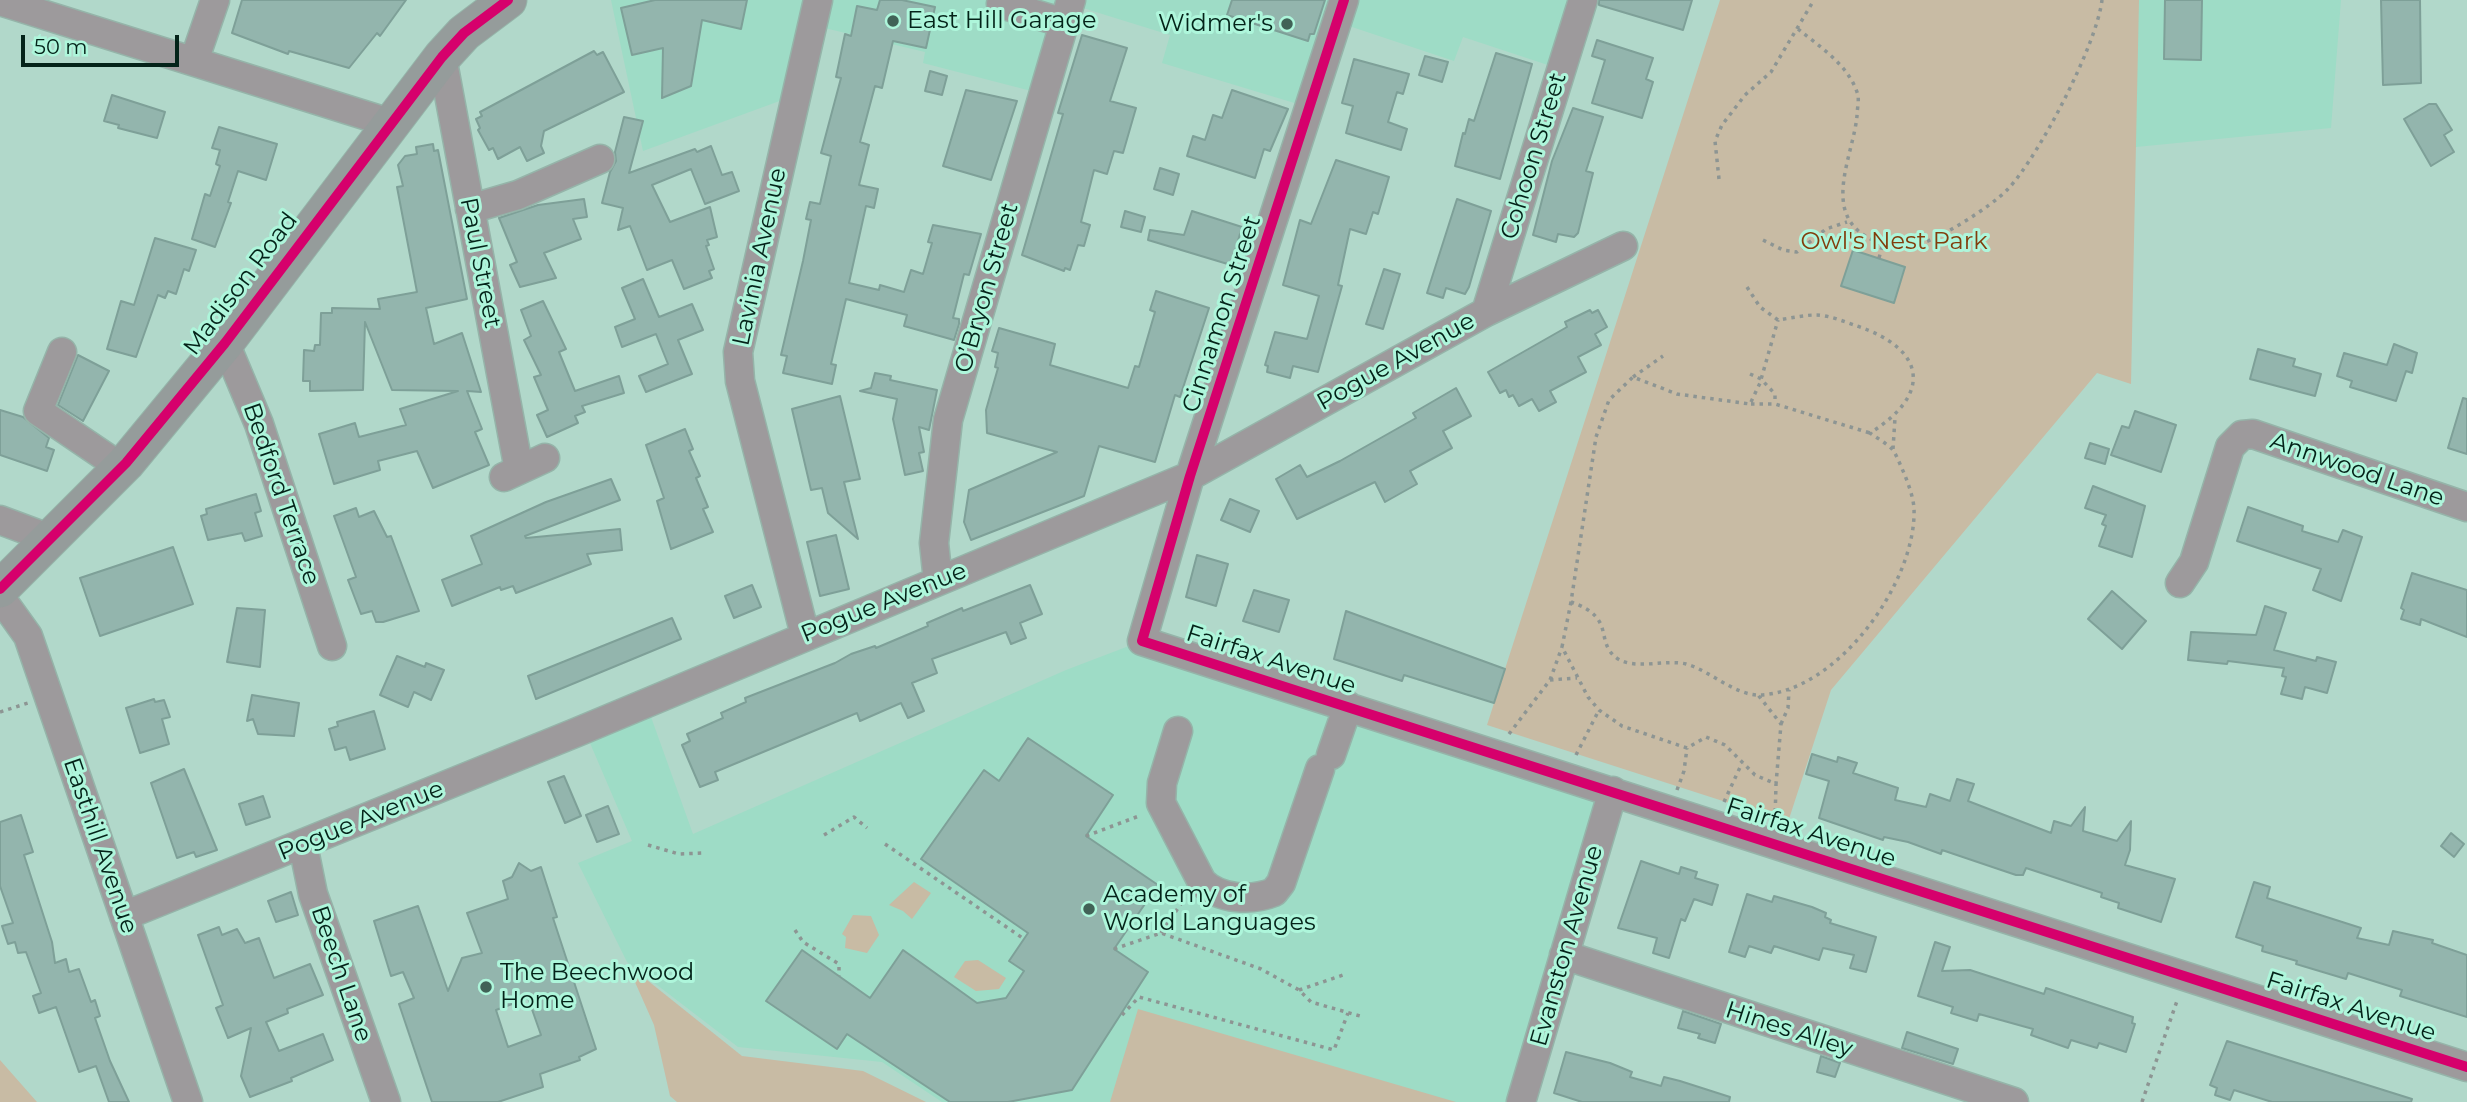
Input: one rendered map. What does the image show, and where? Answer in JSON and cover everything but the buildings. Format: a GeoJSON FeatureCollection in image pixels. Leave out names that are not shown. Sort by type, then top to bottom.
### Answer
{"type":"FeatureCollection","features":[{"type":"Feature","properties":{"kind":"main road","name":"Madison Road"},"geometry":{"type":"LineString","coordinates":[[0,589],[122,468],[225,342],[442,57],[464,33],[508,0]]}},
{"type":"Feature","properties":{"kind":"street"},"geometry":{"type":"LineString","coordinates":[[194,61],[215,0]]}},
{"type":"Feature","properties":{"kind":"street","name":"Lavinia Avenue"},"geometry":{"type":"LineString","coordinates":[[805,635],[740,381],[738,352],[818,0]]}},
{"type":"Feature","properties":{"kind":"street","name":"Cinnamon Street"},"geometry":{"type":"LineString","coordinates":[[1142,641],[1190,476],[1343,0]]}},
{"type":"Feature","properties":{"kind":"street","name":"Cohoon Street"},"geometry":{"type":"LineString","coordinates":[[1486,312],[1562,37],[1583,0]]}},
{"type":"Feature","properties":{"kind":"street"},"geometry":{"type":"LineString","coordinates":[[0,1],[390,123]]}},
{"type":"Feature","properties":{"kind":"street"},"geometry":{"type":"LineString","coordinates":[[1001,5],[1066,7]]}},
{"type":"Feature","properties":{"kind":"street","name":"O’Bryon Street"},"geometry":{"type":"LineString","coordinates":[[938,581],[934,543],[948,420],[1066,7]]}},
{"type":"Feature","properties":{"kind":"street","name":"Paul Street"},"geometry":{"type":"LineString","coordinates":[[442,57],[470,209],[512,473],[545,458]]}},
{"type":"Feature","properties":{"kind":"street"},"geometry":{"type":"LineString","coordinates":[[470,209],[518,195],[600,159]]}},
{"type":"Feature","properties":{"kind":"street","name":"Pogue Avenue"},"geometry":{"type":"LineString","coordinates":[[124,916],[303,845],[1190,476],[1486,312],[1623,246]]}},
{"type":"Feature","properties":{"kind":"street","name":"Bedford Terrace"},"geometry":{"type":"LineString","coordinates":[[225,342],[259,424],[332,646]]}},
{"type":"Feature","properties":{"kind":"street"},"geometry":{"type":"LineString","coordinates":[[62,352],[38,411],[122,468]]}},
{"type":"Feature","properties":{"kind":"street","name":"Annwood Lane"},"geometry":{"type":"LineString","coordinates":[[2180,583],[2194,562],[2230,447],[2242,435],[2253,434],[2467,507]]}},
{"type":"Feature","properties":{"kind":"street"},"geometry":{"type":"LineString","coordinates":[[0,520],[51,539]]}},
{"type":"Feature","properties":{"kind":"street","name":"Easthill Avenue"},"geometry":{"type":"LineString","coordinates":[[0,597],[29,636],[188,1102]]}},
{"type":"Feature","properties":{"kind":"street","name":"Fairfax Avenue"},"geometry":{"type":"LineString","coordinates":[[1142,641],[2467,1067]]}},
{"type":"Feature","properties":{"kind":"street"},"geometry":{"type":"LineString","coordinates":[[1178,731],[1162,783],[1161,803],[1202,882],[1207,887],[1246,900],[1274,892],[1281,883],[1348,706]]}},
{"type":"Feature","properties":{"kind":"street","name":"Evanston Avenue"},"geometry":{"type":"LineString","coordinates":[[1521,1102],[1613,791]]}},
{"type":"Feature","properties":{"kind":"street","name":"Beech Lane"},"geometry":{"type":"LineString","coordinates":[[303,845],[313,894],[386,1102]]}},
{"type":"Feature","properties":{"kind":"street","name":"Hines Alley"},"geometry":{"type":"LineString","coordinates":[[1564,956],[2014,1102]]}},
{"type":"Feature","properties":{"kind":"path"},"geometry":{"type":"LineString","coordinates":[[1719,179],[1715,141],[1723,125],[1745,95],[1771,72],[1815,0]]}},
{"type":"Feature","properties":{"kind":"path"},"geometry":{"type":"LineString","coordinates":[[1798,29],[1840,63],[1858,96],[1855,135],[1842,201],[1848,221],[1867,237],[1883,243],[1899,247],[1915,246],[1991,204],[2007,191],[2019,176],[2082,65],[2102,0]]}},
{"type":"Feature","properties":{"kind":"path"},"geometry":{"type":"LineString","coordinates":[[1763,240],[1783,250],[1797,252],[1826,229],[1848,221]]}},
{"type":"Feature","properties":{"kind":"path"},"geometry":{"type":"LineString","coordinates":[[1879,258],[1883,243]]}},
{"type":"Feature","properties":{"kind":"path"},"geometry":{"type":"LineString","coordinates":[[1747,287],[1760,307],[1778,320],[1816,315],[1828,317],[1884,335],[1899,346],[1907,356],[1912,391],[1895,418],[1870,433]]}},
{"type":"Feature","properties":{"kind":"path"},"geometry":{"type":"LineString","coordinates":[[1750,404],[1761,379],[1778,320]]}},
{"type":"Feature","properties":{"kind":"path"},"geometry":{"type":"LineString","coordinates":[[1508,735],[1549,680],[1562,647],[1596,437],[1609,400],[1633,377],[1663,356]]}},
{"type":"Feature","properties":{"kind":"path"},"geometry":{"type":"LineString","coordinates":[[1749,374],[1761,379],[1775,394],[1775,404]]}},
{"type":"Feature","properties":{"kind":"path"},"geometry":{"type":"LineString","coordinates":[[1633,377],[1677,394],[1750,404],[1775,404],[1870,433],[1893,449]]}},
{"type":"Feature","properties":{"kind":"path"},"geometry":{"type":"LineString","coordinates":[[1758,695],[1789,690],[1825,668],[1874,621],[1904,564],[1914,508],[1908,484],[1893,449],[1895,418]]}},
{"type":"Feature","properties":{"kind":"path"},"geometry":{"type":"LineString","coordinates":[[1571,602],[1585,607],[1600,618],[1606,643],[1620,660],[1633,663],[1668,661],[1687,664],[1758,695],[1781,724]]}},
{"type":"Feature","properties":{"kind":"path"},"geometry":{"type":"LineString","coordinates":[[1562,647],[1577,678],[1598,710],[1622,726],[1687,748],[1706,737],[1726,745],[1755,775],[1776,784]]}},
{"type":"Feature","properties":{"kind":"path"},"geometry":{"type":"LineString","coordinates":[[1549,680],[1577,678]]}},
{"type":"Feature","properties":{"kind":"path"},"geometry":{"type":"LineString","coordinates":[[1775,822],[1781,724],[1788,708],[1789,690]]}},
{"type":"Feature","properties":{"kind":"path"},"geometry":{"type":"LineString","coordinates":[[0,712],[30,702]]}},
{"type":"Feature","properties":{"kind":"path"},"geometry":{"type":"LineString","coordinates":[[1575,757],[1598,710]]}},
{"type":"Feature","properties":{"kind":"path"},"geometry":{"type":"LineString","coordinates":[[1677,790],[1685,771],[1687,748]]}},
{"type":"Feature","properties":{"kind":"path"},"geometry":{"type":"LineString","coordinates":[[1722,805],[1742,763]]}},
{"type":"Feature","properties":{"kind":"path"},"geometry":{"type":"LineString","coordinates":[[1086,836],[1142,815]]}},
{"type":"Feature","properties":{"kind":"path"},"geometry":{"type":"LineString","coordinates":[[824,835],[854,817],[867,828]]}},
{"type":"Feature","properties":{"kind":"path"},"geometry":{"type":"LineString","coordinates":[[885,844],[1024,939]]}},
{"type":"Feature","properties":{"kind":"path"},"geometry":{"type":"LineString","coordinates":[[648,845],[679,854],[703,853]]}},
{"type":"Feature","properties":{"kind":"path"},"geometry":{"type":"LineString","coordinates":[[1114,949],[1161,933],[1188,893]]}},
{"type":"Feature","properties":{"kind":"path"},"geometry":{"type":"LineString","coordinates":[[795,930],[803,942],[839,964],[839,976]]}},
{"type":"Feature","properties":{"kind":"path"},"geometry":{"type":"LineString","coordinates":[[1161,933],[1261,969],[1299,990],[1311,1002],[1360,1016]]}},
{"type":"Feature","properties":{"kind":"path"},"geometry":{"type":"LineString","coordinates":[[1299,990],[1346,974]]}},
{"type":"Feature","properties":{"kind":"path"},"geometry":{"type":"LineString","coordinates":[[2143,1102],[2178,996]]}},
{"type":"Feature","properties":{"kind":"path"},"geometry":{"type":"LineString","coordinates":[[1122,1015],[1139,997],[1334,1051],[1349,1013]]}},
{"type":"Feature","properties":{"kind":"shaded area"},"geometry":{"type":"Polygon","coordinates":[[[611,0],[1583,0],[1560,69],[1463,37],[1454,61],[1337,22],[1311,108],[1162,63],[1170,35],[1070,4],[1043,94],[923,63],[925,52],[812,25],[796,95],[643,151],[611,0]]]}},
{"type":"Feature","properties":{"kind":"shaded area"},"geometry":{"type":"Polygon","coordinates":[[[2132,0],[2341,0],[2331,128],[2136,147],[2128,110],[2132,0]]]}},
{"type":"Feature","properties":{"kind":"shaded area","name":"Academy of World Languages"},"geometry":{"type":"Polygon","coordinates":[[[1142,641],[1613,791],[1521,1102],[942,1102],[882,1062],[738,1047],[627,962],[578,863],[632,841],[584,729],[646,703],[693,834],[1066,670],[1142,641]]]}},
{"type":"Feature","properties":{"kind":"green space","name":"Owl's Nest Park"},"geometry":{"type":"Polygon","coordinates":[[[1720,0],[2139,0],[2131,384],[2097,373],[1831,690],[1788,822],[1487,725],[1720,0]]]}},
{"type":"Feature","properties":{"kind":"green space"},"geometry":{"type":"Polygon","coordinates":[[[914,882],[931,893],[912,919],[903,911],[889,905],[914,882]]]}},
{"type":"Feature","properties":{"kind":"green space"},"geometry":{"type":"Polygon","coordinates":[[[853,915],[871,916],[879,935],[867,953],[845,948],[846,937],[842,934],[853,915]]]}},
{"type":"Feature","properties":{"kind":"green space"},"geometry":{"type":"Polygon","coordinates":[[[978,960],[1006,978],[999,989],[976,991],[954,977],[965,961],[978,960]]]}},
{"type":"Feature","properties":{"kind":"green space"},"geometry":{"type":"Polygon","coordinates":[[[627,964],[742,1056],[863,1071],[926,1102],[677,1102],[670,1096],[654,1025],[627,964]]]}},
{"type":"Feature","properties":{"kind":"green space"},"geometry":{"type":"Polygon","coordinates":[[[1138,1009],[1456,1102],[1110,1102],[1138,1009]]]}},
{"type":"Feature","properties":{"kind":"green space"},"geometry":{"type":"Polygon","coordinates":[[[0,1060],[37,1102],[0,1102],[0,1060]]]}},
{"type":"Feature","properties":{"kind":"cycle path"},"geometry":{"type":"LineString","coordinates":[[0,589],[126,463],[225,343],[442,57],[464,33],[508,0]]}},
{"type":"Feature","properties":{"kind":"cycle path"},"geometry":{"type":"LineString","coordinates":[[1344,0],[1190,476],[1142,641],[2467,1067]]}},
{"type":"Feature","properties":{"kind":"place","name":"East Hill Garage"},"geometry":{"type":"Point","coordinates":[893,21]}},
{"type":"Feature","properties":{"kind":"place","name":"Widmer's"},"geometry":{"type":"Point","coordinates":[1287,24]}},
{"type":"Feature","properties":{"kind":"place","name":"Academy of World Languages"},"geometry":{"type":"Point","coordinates":[1089,909]}},
{"type":"Feature","properties":{"kind":"place","name":"The Beechwood Home"},"geometry":{"type":"Point","coordinates":[486,987]}}]}
